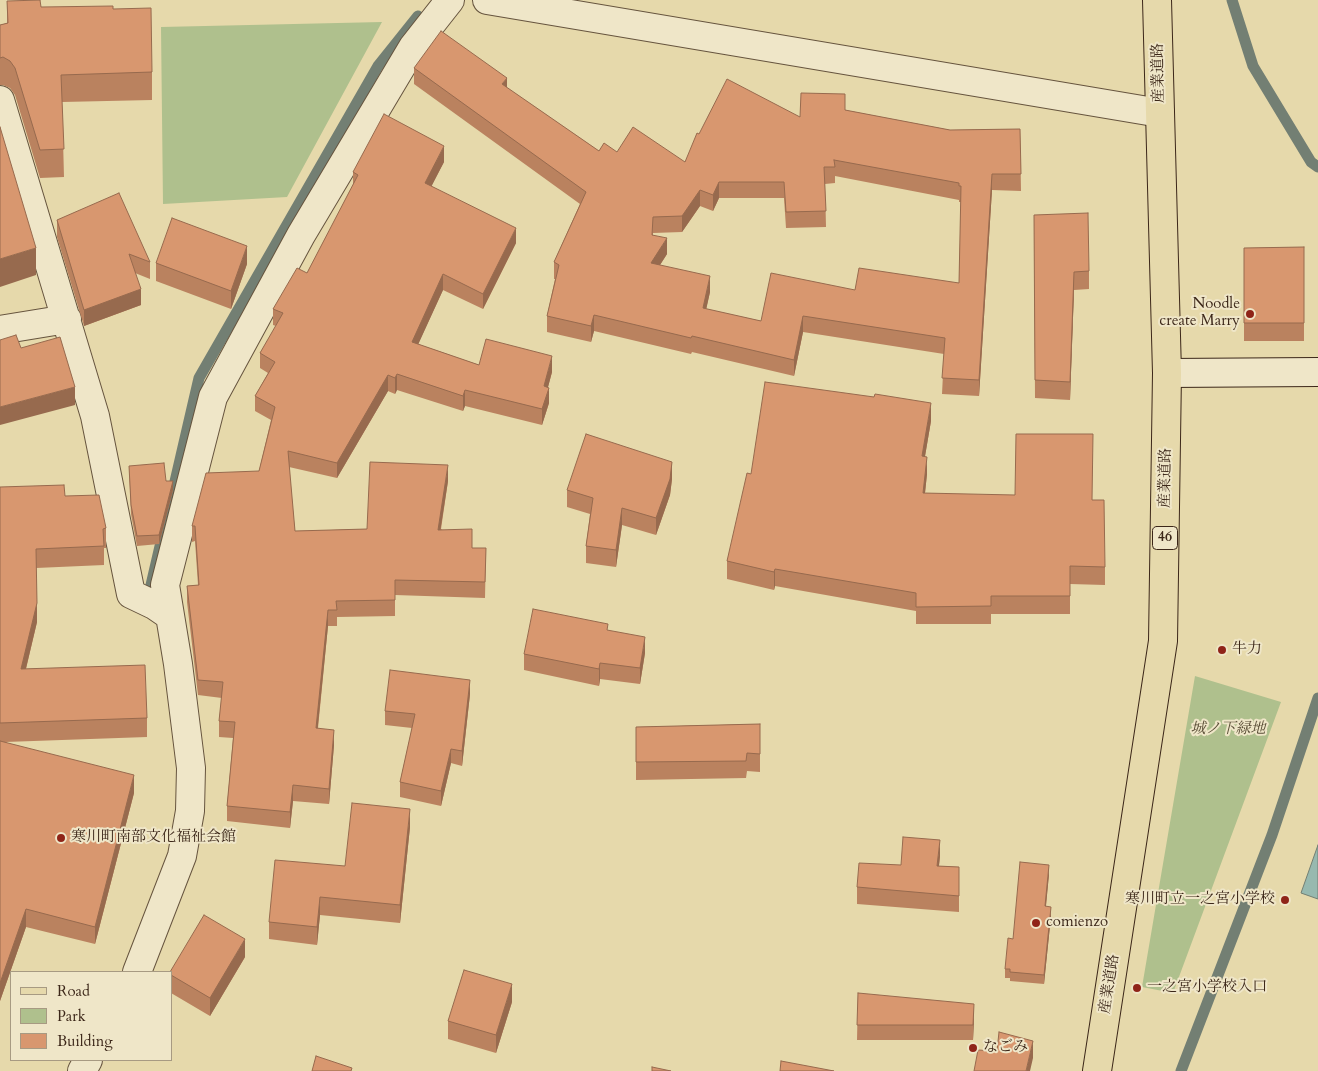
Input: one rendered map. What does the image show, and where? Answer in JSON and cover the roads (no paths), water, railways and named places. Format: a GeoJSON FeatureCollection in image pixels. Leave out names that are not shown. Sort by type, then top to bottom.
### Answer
{"type":"FeatureCollection","features":[{"type":"Feature","properties":{"kind":"main road","name":"産業道路"},"geometry":{"type":"LineString","coordinates":[[1097,1071],[1163,641],[1167,373],[1157,0]]}},
{"type":"Feature","properties":{"kind":"street"},"geometry":{"type":"LineString","coordinates":[[137,971],[182,856],[190,811],[191,768],[153,605],[165,585],[213,397],[301,235],[413,47],[450,0]]}},
{"type":"Feature","properties":{"kind":"street"},"geometry":{"type":"LineString","coordinates":[[487,0],[1160,113]]}},
{"type":"Feature","properties":{"kind":"street"},"geometry":{"type":"LineString","coordinates":[[0,100],[95,416],[131,594],[153,605]]}},
{"type":"Feature","properties":{"kind":"street"},"geometry":{"type":"LineString","coordinates":[[0,330],[67,320]]}},
{"type":"Feature","properties":{"kind":"street"},"geometry":{"type":"LineString","coordinates":[[1167,373],[1318,372]]}},
{"type":"Feature","properties":{"kind":"water"},"geometry":{"type":"Polygon","coordinates":[[[1318,845],[1318,899],[1301,893],[1318,845]]]}},
{"type":"Feature","properties":{"kind":"waterway"},"geometry":{"type":"LineString","coordinates":[[1232,0],[1253,66],[1311,162],[1318,167]]}},
{"type":"Feature","properties":{"kind":"waterway"},"geometry":{"type":"LineString","coordinates":[[151,585],[199,378],[378,66],[418,16]]}},
{"type":"Feature","properties":{"kind":"waterway"},"geometry":{"type":"LineString","coordinates":[[1181,1071],[1272,835],[1318,698]]}},
{"type":"Feature","properties":{"kind":"place","name":"Noodle create Marry"},"geometry":{"type":"Point","coordinates":[1250,314]}},
{"type":"Feature","properties":{"kind":"place","name":"牛力"},"geometry":{"type":"Point","coordinates":[1222,650]}},
{"type":"Feature","properties":{"kind":"place","name":"寒川町南部文化福祉会館"},"geometry":{"type":"Point","coordinates":[61,838]}},
{"type":"Feature","properties":{"kind":"place","name":"寒川町立一之宮小学校"},"geometry":{"type":"Point","coordinates":[1285,900]}},
{"type":"Feature","properties":{"kind":"place","name":"comienzo"},"geometry":{"type":"Point","coordinates":[1036,923]}},
{"type":"Feature","properties":{"kind":"place","name":"一之宮小学校入口"},"geometry":{"type":"Point","coordinates":[1137,988]}},
{"type":"Feature","properties":{"kind":"place","name":"なごみ"},"geometry":{"type":"Point","coordinates":[973,1048]}},
{"type":"Feature","properties":{"kind":"park label","name":"城ノ下緑地"},"geometry":{"type":"Point","coordinates":[1228,730]}}]}
